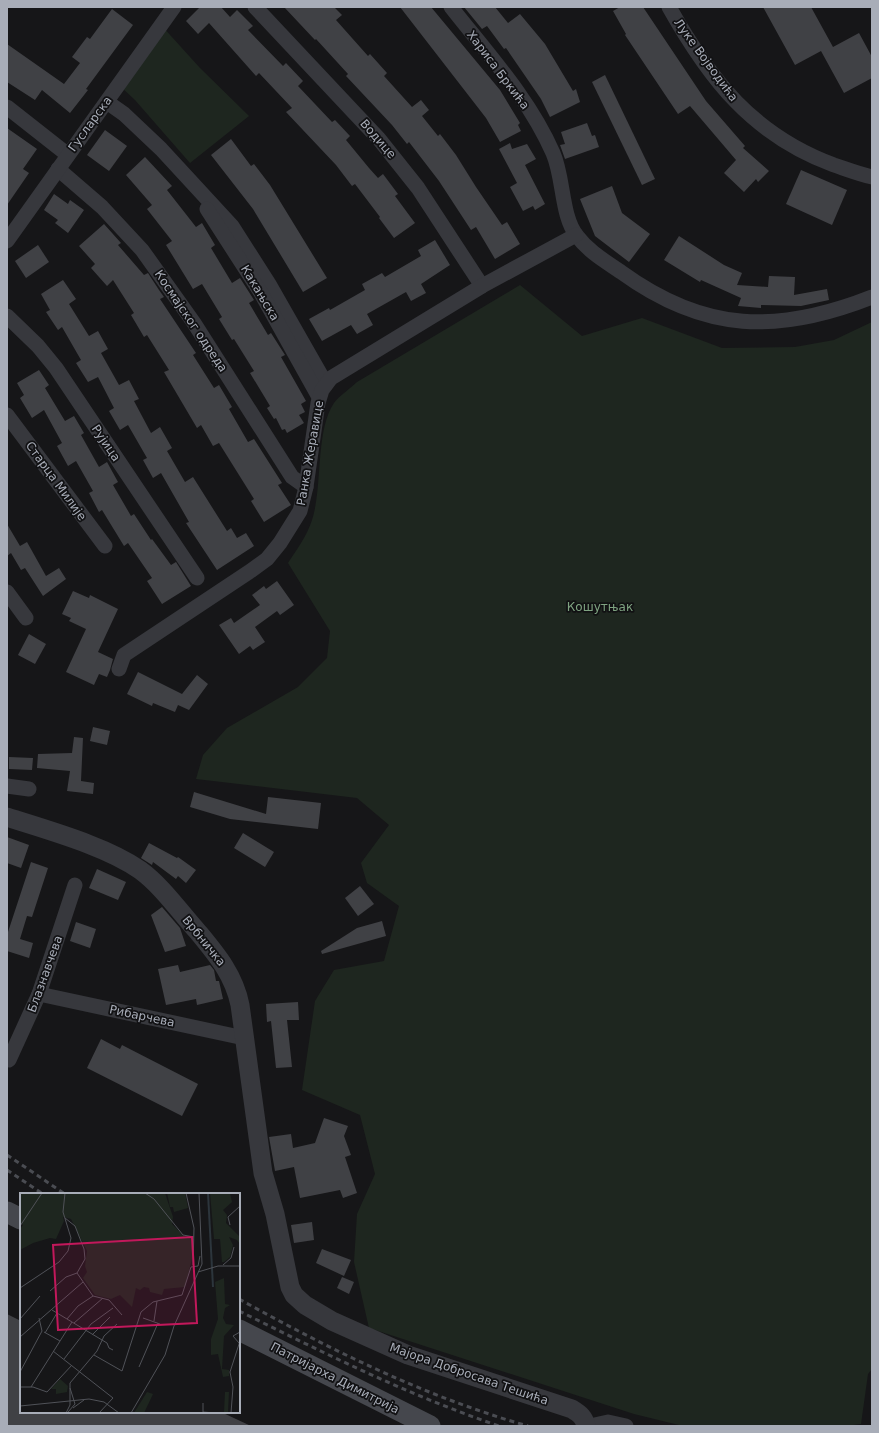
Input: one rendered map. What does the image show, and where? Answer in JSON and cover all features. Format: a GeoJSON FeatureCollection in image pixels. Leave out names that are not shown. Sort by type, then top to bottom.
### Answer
{"type":"FeatureCollection","features":[{"type":"Feature","properties":{"kind":"main road"},"geometry":{"type":"LineString","coordinates":[[7,1212],[20,1218]]}},
{"type":"Feature","properties":{"kind":"main road","name":"Патријарха Димитрија"},"geometry":{"type":"LineString","coordinates":[[240,1331],[430,1426]]}},
{"type":"Feature","properties":{"kind":"street","name":"Гусларска"},"geometry":{"type":"LineString","coordinates":[[7,241],[174,7]]}},
{"type":"Feature","properties":{"kind":"street","name":"Водице"},"geometry":{"type":"LineString","coordinates":[[255,7],[379,139],[418,188],[482,286]]}},
{"type":"Feature","properties":{"kind":"street","name":"Хариса Бркића"},"geometry":{"type":"LineString","coordinates":[[451,7],[514,86],[535,119],[560,171],[566,215],[576,235],[600,258],[654,294],[682,308],[715,318],[752,323],[791,320],[833,312],[872,297]]}},
{"type":"Feature","properties":{"kind":"street","name":"Луке Војводића"},"geometry":{"type":"LineString","coordinates":[[669,7],[696,51],[723,87],[740,107],[764,129],[813,157],[872,176]]}},
{"type":"Feature","properties":{"kind":"street","name":"Какањска"},"geometry":{"type":"LineString","coordinates":[[107,102],[124,114],[162,149],[198,190],[205,206],[323,391]]}},
{"type":"Feature","properties":{"kind":"street"},"geometry":{"type":"LineString","coordinates":[[7,107],[68,154]]}},
{"type":"Feature","properties":{"kind":"street","name":"Космајског одреда"},"geometry":{"type":"LineString","coordinates":[[58,170],[102,207],[142,250],[194,323],[292,477],[306,487]]}},
{"type":"Feature","properties":{"kind":"street","name":"Ранка Жеравице"},"geometry":{"type":"LineString","coordinates":[[121,662],[267,559],[280,543],[300,511],[306,487],[323,391],[338,372],[482,286],[576,235]]}},
{"type":"Feature","properties":{"kind":"street","name":"Рујица"},"geometry":{"type":"LineString","coordinates":[[7,316],[38,346],[56,368],[197,578]]}},
{"type":"Feature","properties":{"kind":"street","name":"Старца Милије"},"geometry":{"type":"LineString","coordinates":[[7,415],[105,546]]}},
{"type":"Feature","properties":{"kind":"street"},"geometry":{"type":"LineString","coordinates":[[7,592],[26,618]]}},
{"type":"Feature","properties":{"kind":"street"},"geometry":{"type":"LineString","coordinates":[[7,786],[29,790]]}},
{"type":"Feature","properties":{"kind":"street","name":"Врбничка"},"geometry":{"type":"LineString","coordinates":[[7,816],[118,858],[141,871],[202,937],[227,968],[237,991],[260,1154],[275,1214]]}},
{"type":"Feature","properties":{"kind":"street","name":"Блазнавчева"},"geometry":{"type":"LineString","coordinates":[[9,1060],[13,1036],[39,994],[75,885]]}},
{"type":"Feature","properties":{"kind":"street","name":"Рибарчева"},"geometry":{"type":"LineString","coordinates":[[39,994],[244,1038]]}},
{"type":"Feature","properties":{"kind":"street","name":"Мајора Добросава Тешића"},"geometry":{"type":"LineString","coordinates":[[275,1214],[290,1287],[294,1295],[305,1305],[332,1321],[408,1355],[572,1409],[580,1414],[585,1420],[586,1426]]}},
{"type":"Feature","properties":{"kind":"street"},"geometry":{"type":"LineString","coordinates":[[590,1426],[608,1422],[626,1426]]}},
{"type":"Feature","properties":{"kind":"green space"},"geometry":{"type":"Polygon","coordinates":[[[161,25],[200,68],[249,116],[190,163],[135,100],[119,85],[161,25]]]}},
{"type":"Feature","properties":{"kind":"green space","name":"Кошутњак"},"geometry":{"type":"Polygon","coordinates":[[[520,285],[582,336],[642,318],[722,348],[795,347],[834,340],[872,322],[872,1369],[868,1374],[861,1424],[846,1426],[683,1426],[634,1414],[369,1328],[354,1262],[357,1214],[375,1174],[360,1115],[302,1090],[315,1001],[334,970],[384,961],[399,906],[367,883],[361,863],[389,825],[357,798],[196,779],[203,755],[227,728],[298,687],[327,658],[330,631],[288,563],[305,537],[312,520],[317,492],[324,428],[334,403],[357,382],[520,285]]]}},
{"type":"Feature","properties":{"kind":"building"},"geometry":{"type":"Polygon","coordinates":[[[200,7],[221,7],[230,17],[237,10],[253,26],[248,30],[283,66],[286,63],[303,81],[298,86],[332,122],[335,120],[350,136],[346,140],[369,168],[378,178],[383,174],[398,194],[395,196],[415,223],[394,238],[355,184],[352,186],[336,165],[286,112],[292,108],[259,73],[256,76],[209,23],[198,34],[186,21],[200,7]]]}},
{"type":"Feature","properties":{"kind":"building"},"geometry":{"type":"Polygon","coordinates":[[[284,7],[334,7],[342,15],[336,20],[368,56],[370,54],[387,73],[384,76],[412,107],[421,100],[429,110],[422,116],[438,136],[440,134],[456,155],[502,225],[507,222],[520,244],[495,259],[476,227],[471,230],[439,181],[409,142],[407,144],[392,125],[346,76],[348,74],[284,7]]]}},
{"type":"Feature","properties":{"kind":"building"},"geometry":{"type":"Polygon","coordinates":[[[400,7],[431,7],[500,90],[520,123],[518,125],[521,131],[500,142],[486,118],[400,7]]]}},
{"type":"Feature","properties":{"kind":"building"},"geometry":{"type":"Polygon","coordinates":[[[464,7],[495,7],[508,23],[520,14],[545,44],[573,91],[576,89],[580,102],[550,117],[541,99],[506,48],[504,49],[487,26],[482,29],[464,7]]]}},
{"type":"Feature","properties":{"kind":"building"},"geometry":{"type":"Polygon","coordinates":[[[620,7],[643,7],[706,101],[745,146],[743,148],[769,171],[758,182],[756,179],[744,192],[724,173],[736,160],[690,106],[678,114],[625,35],[626,34],[613,11],[620,7]]]}},
{"type":"Feature","properties":{"kind":"building"},"geometry":{"type":"Polygon","coordinates":[[[763,7],[811,7],[833,47],[859,33],[872,57],[872,78],[844,93],[821,51],[795,65],[763,7]]]}},
{"type":"Feature","properties":{"kind":"building"},"geometry":{"type":"Polygon","coordinates":[[[112,9],[133,25],[86,89],[88,90],[70,113],[42,90],[35,100],[7,82],[7,44],[64,84],[80,63],[72,57],[87,37],[90,39],[112,9]]]}},
{"type":"Feature","properties":{"kind":"building"},"geometry":{"type":"Polygon","coordinates":[[[605,75],[655,179],[642,185],[592,82],[605,75]]]}},
{"type":"Feature","properties":{"kind":"building"},"geometry":{"type":"Polygon","coordinates":[[[587,123],[592,136],[595,135],[599,147],[565,159],[560,145],[565,144],[561,132],[587,123]]]}},
{"type":"Feature","properties":{"kind":"building"},"geometry":{"type":"Polygon","coordinates":[[[7,128],[37,149],[23,169],[29,173],[7,205],[7,128]]]}},
{"type":"Feature","properties":{"kind":"building"},"geometry":{"type":"Polygon","coordinates":[[[105,130],[127,146],[109,171],[87,155],[105,130]]]}},
{"type":"Feature","properties":{"kind":"building"},"geometry":{"type":"Polygon","coordinates":[[[231,139],[251,166],[254,164],[270,185],[327,278],[303,292],[253,209],[211,155],[231,139]]]}},
{"type":"Feature","properties":{"kind":"building"},"geometry":{"type":"Polygon","coordinates":[[[510,143],[512,149],[527,144],[536,159],[525,165],[545,204],[535,210],[533,206],[523,211],[510,187],[517,183],[499,149],[510,143]]]}},
{"type":"Feature","properties":{"kind":"building"},"geometry":{"type":"Polygon","coordinates":[[[145,157],[172,186],[167,190],[196,227],[202,223],[215,245],[211,248],[232,283],[240,278],[254,300],[249,303],[268,335],[271,333],[285,355],[281,357],[306,401],[301,404],[305,412],[299,415],[304,423],[287,433],[285,429],[282,430],[276,418],[274,419],[267,408],[270,406],[250,373],[254,371],[234,339],[232,340],[219,319],[222,317],[202,284],[193,289],[166,245],[172,241],[147,209],[152,205],[126,175],[145,157]]]}},
{"type":"Feature","properties":{"kind":"building"},"geometry":{"type":"Polygon","coordinates":[[[801,170],[847,190],[832,225],[786,204],[801,170]]]}},
{"type":"Feature","properties":{"kind":"building"},"geometry":{"type":"Polygon","coordinates":[[[612,186],[622,213],[650,234],[629,262],[595,236],[580,199],[612,186]]]}},
{"type":"Feature","properties":{"kind":"building"},"geometry":{"type":"Polygon","coordinates":[[[54,194],[68,204],[70,200],[84,210],[68,233],[55,223],[58,220],[44,210],[54,194]]]}},
{"type":"Feature","properties":{"kind":"building"},"geometry":{"type":"Polygon","coordinates":[[[104,224],[121,243],[118,245],[144,275],[148,273],[164,297],[160,299],[196,353],[193,355],[214,388],[219,385],[232,407],[229,409],[248,442],[254,439],[282,483],[278,485],[291,505],[264,522],[251,501],[254,499],[219,443],[213,446],[201,425],[197,428],[164,372],[169,370],[147,335],[144,337],[131,315],[134,313],[113,280],[107,286],[91,268],[95,264],[79,246],[104,224]]]}},
{"type":"Feature","properties":{"kind":"building"},"geometry":{"type":"Polygon","coordinates":[[[679,236],[724,265],[742,273],[737,285],[768,287],[769,276],[795,277],[794,295],[827,289],[829,300],[801,306],[761,305],[761,308],[738,306],[741,298],[701,280],[700,282],[664,260],[679,236]]]}},
{"type":"Feature","properties":{"kind":"building"},"geometry":{"type":"Polygon","coordinates":[[[435,240],[450,265],[421,284],[426,293],[411,301],[406,292],[367,314],[373,325],[357,334],[351,325],[322,341],[309,319],[329,308],[330,310],[365,290],[362,284],[382,273],[385,277],[421,256],[418,250],[435,240]]]}},
{"type":"Feature","properties":{"kind":"building"},"geometry":{"type":"Polygon","coordinates":[[[38,245],[49,262],[26,278],[15,261],[38,245]]]}},
{"type":"Feature","properties":{"kind":"building"},"geometry":{"type":"Polygon","coordinates":[[[63,280],[76,299],[69,304],[89,336],[98,331],[108,349],[101,353],[119,385],[129,380],[139,399],[134,401],[151,433],[160,427],[172,448],[167,451],[185,482],[193,477],[227,531],[231,528],[237,538],[246,533],[254,546],[217,570],[186,523],[189,522],[161,473],[153,478],[143,460],[147,458],[128,425],[120,430],[109,411],[114,408],[98,377],[88,382],[76,363],[81,360],[62,327],[58,330],[46,312],[50,310],[41,294],[63,280]]]}},
{"type":"Feature","properties":{"kind":"building"},"geometry":{"type":"Polygon","coordinates":[[[39,370],[49,385],[45,388],[65,421],[74,416],[84,433],[81,435],[99,467],[107,462],[118,482],[113,485],[131,516],[134,514],[151,540],[152,539],[171,565],[176,562],[191,586],[162,604],[147,581],[152,578],[128,543],[124,546],[102,510],[99,512],[89,493],[93,491],[76,461],[68,466],[57,446],[62,443],[44,410],[32,418],[20,398],[24,395],[17,383],[39,370]]]}},
{"type":"Feature","properties":{"kind":"building"},"geometry":{"type":"Polygon","coordinates":[[[7,524],[20,546],[27,542],[46,576],[59,568],[66,579],[43,596],[25,568],[21,570],[11,553],[7,556],[7,524]]]}},
{"type":"Feature","properties":{"kind":"building"},"geometry":{"type":"Polygon","coordinates":[[[277,581],[294,605],[280,615],[277,611],[255,627],[265,642],[253,650],[250,646],[239,654],[219,625],[231,618],[234,623],[260,605],[252,595],[264,586],[266,589],[277,581]]]}},
{"type":"Feature","properties":{"kind":"building"},"geometry":{"type":"Polygon","coordinates":[[[73,591],[89,598],[90,595],[118,609],[98,652],[113,659],[110,670],[107,677],[99,674],[94,685],[66,672],[86,629],[69,621],[71,618],[62,614],[73,591]]]}},
{"type":"Feature","properties":{"kind":"building"},"geometry":{"type":"Polygon","coordinates":[[[29,634],[46,644],[35,664],[18,655],[29,634]]]}},
{"type":"Feature","properties":{"kind":"building"},"geometry":{"type":"Polygon","coordinates":[[[138,672],[182,694],[197,675],[208,684],[189,710],[178,705],[175,712],[153,703],[152,706],[127,694],[138,672]]]}},
{"type":"Feature","properties":{"kind":"building"},"geometry":{"type":"Polygon","coordinates":[[[93,727],[110,731],[107,745],[90,741],[93,727]]]}},
{"type":"Feature","properties":{"kind":"building"},"geometry":{"type":"Polygon","coordinates":[[[74,737],[83,738],[81,781],[94,783],[93,794],[67,791],[70,771],[37,768],[38,754],[72,753],[74,737]]]}},
{"type":"Feature","properties":{"kind":"building"},"geometry":{"type":"Polygon","coordinates":[[[9,757],[33,758],[32,770],[9,769],[9,757]]]}},
{"type":"Feature","properties":{"kind":"building"},"geometry":{"type":"Polygon","coordinates":[[[194,792],[266,814],[268,797],[321,803],[318,829],[230,819],[190,807],[194,792]]]}},
{"type":"Feature","properties":{"kind":"building"},"geometry":{"type":"Polygon","coordinates":[[[243,833],[274,852],[265,867],[234,848],[243,833]]]}},
{"type":"Feature","properties":{"kind":"building"},"geometry":{"type":"Polygon","coordinates":[[[7,837],[29,845],[21,868],[7,863],[7,837]]]}},
{"type":"Feature","properties":{"kind":"building"},"geometry":{"type":"Polygon","coordinates":[[[149,843],[177,858],[178,857],[196,870],[186,883],[178,876],[176,879],[153,862],[152,865],[141,858],[149,843]]]}},
{"type":"Feature","properties":{"kind":"building"},"geometry":{"type":"Polygon","coordinates":[[[31,862],[48,868],[32,917],[27,916],[20,939],[33,943],[29,958],[7,951],[7,935],[31,862]]]}},
{"type":"Feature","properties":{"kind":"building"},"geometry":{"type":"Polygon","coordinates":[[[97,869],[126,882],[118,900],[89,888],[97,869]]]}},
{"type":"Feature","properties":{"kind":"building"},"geometry":{"type":"Polygon","coordinates":[[[360,886],[374,904],[358,916],[345,898],[360,886]]]}},
{"type":"Feature","properties":{"kind":"building"},"geometry":{"type":"Polygon","coordinates":[[[162,907],[180,928],[186,946],[165,952],[151,915],[162,907]]]}},
{"type":"Feature","properties":{"kind":"building"},"geometry":{"type":"Polygon","coordinates":[[[382,921],[386,936],[322,954],[321,951],[357,928],[382,921]]]}},
{"type":"Feature","properties":{"kind":"building"},"geometry":{"type":"Polygon","coordinates":[[[76,922],[96,929],[90,948],[70,941],[76,922]]]}},
{"type":"Feature","properties":{"kind":"building"},"geometry":{"type":"Polygon","coordinates":[[[178,965],[180,972],[210,965],[214,970],[216,981],[219,981],[223,999],[197,1005],[196,999],[166,1005],[158,969],[178,965]]]}},
{"type":"Feature","properties":{"kind":"building"},"geometry":{"type":"Polygon","coordinates":[[[298,1002],[299,1020],[287,1020],[292,1067],[276,1068],[271,1021],[267,1022],[266,1004],[298,1002]]]}},
{"type":"Feature","properties":{"kind":"building"},"geometry":{"type":"Polygon","coordinates":[[[101,1039],[120,1049],[122,1045],[198,1084],[182,1116],[87,1068],[101,1039]]]}},
{"type":"Feature","properties":{"kind":"building"},"geometry":{"type":"Polygon","coordinates":[[[324,1118],[348,1126],[344,1136],[351,1155],[345,1157],[357,1193],[343,1198],[340,1190],[300,1198],[294,1167],[275,1171],[269,1137],[291,1134],[293,1148],[315,1143],[324,1118]]]}},
{"type":"Feature","properties":{"kind":"building"},"geometry":{"type":"Polygon","coordinates":[[[312,1222],[314,1240],[294,1243],[291,1225],[312,1222]]]}},
{"type":"Feature","properties":{"kind":"building"},"geometry":{"type":"Polygon","coordinates":[[[322,1249],[351,1260],[344,1276],[316,1263],[322,1249]]]}},
{"type":"Feature","properties":{"kind":"building"},"geometry":{"type":"Polygon","coordinates":[[[342,1277],[354,1282],[349,1294],[337,1288],[342,1277]]]}},
{"type":"Feature","properties":{"kind":"building"},"geometry":{"type":"Polygon","coordinates":[[[7,1314],[20,1320],[20,1413],[223,1413],[251,1426],[7,1426],[7,1314]]]}},
{"type":"Feature","properties":{"kind":"railway"},"geometry":{"type":"LineString","coordinates":[[7,1155],[64,1193]]}},
{"type":"Feature","properties":{"kind":"railway"},"geometry":{"type":"LineString","coordinates":[[7,1170],[42,1193]]}},
{"type":"Feature","properties":{"kind":"railway"},"geometry":{"type":"LineString","coordinates":[[240,1300],[344,1354],[416,1387],[528,1426]]}},
{"type":"Feature","properties":{"kind":"railway"},"geometry":{"type":"LineString","coordinates":[[240,1311],[335,1358],[399,1387],[499,1426]]}}]}
